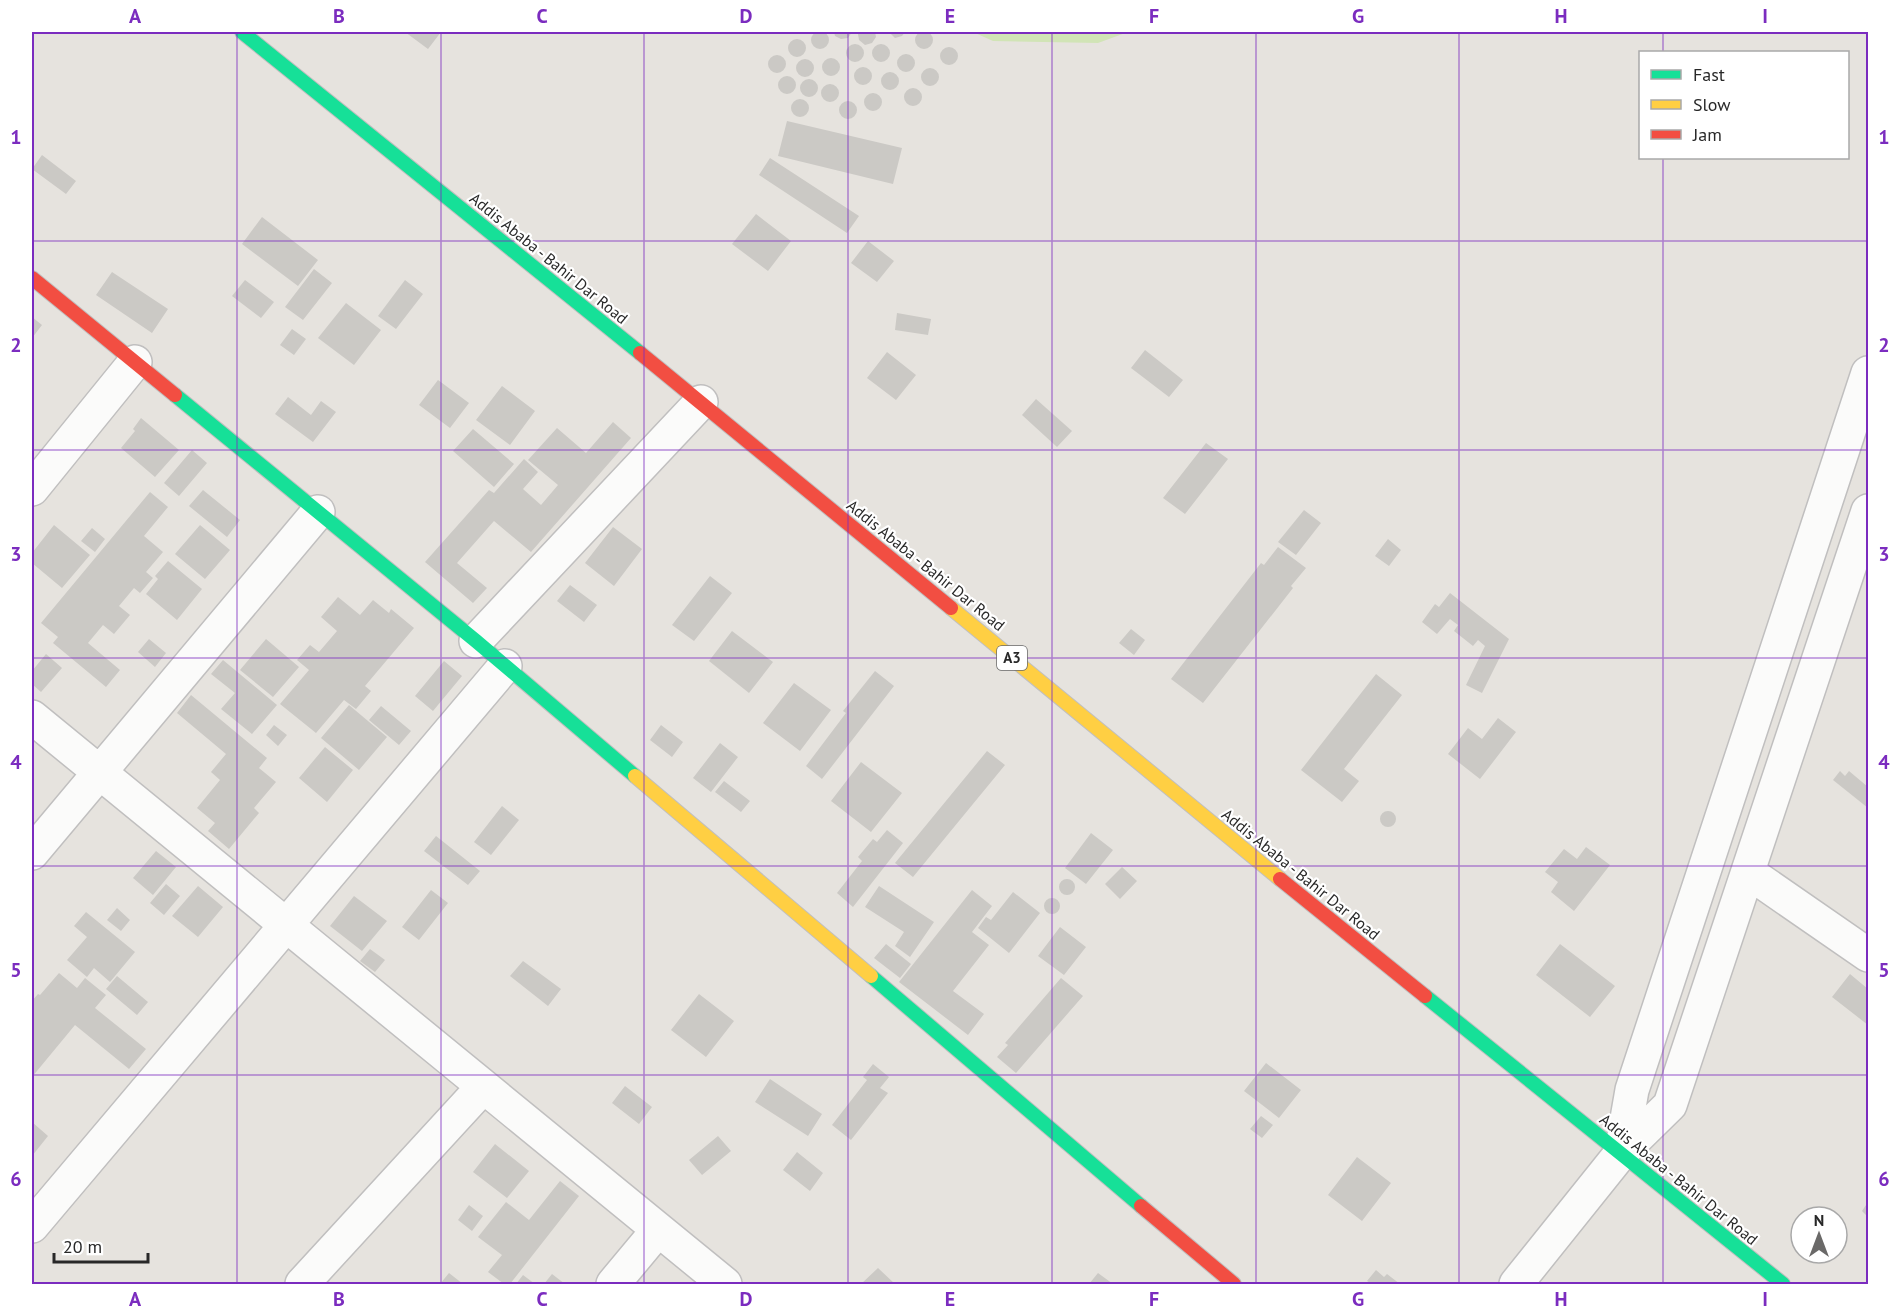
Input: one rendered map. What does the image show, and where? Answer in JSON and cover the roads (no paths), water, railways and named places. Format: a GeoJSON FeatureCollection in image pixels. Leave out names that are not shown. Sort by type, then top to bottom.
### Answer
{"type":"FeatureCollection","features":[{"type":"Feature","properties":{"kind":"main road","name":"Addis Ababa - Bahir Dar Road"},"geometry":{"type":"LineString","coordinates":[[242,32],[701,402],[1241,847],[1784,1284]]}},
{"type":"Feature","properties":{"kind":"main road"},"geometry":{"type":"LineString","coordinates":[[32,278],[476,641],[1234,1284]]}},
{"type":"Feature","properties":{"kind":"street"},"geometry":{"type":"LineString","coordinates":[[32,489],[135,362]]}},
{"type":"Feature","properties":{"kind":"street"},"geometry":{"type":"LineString","coordinates":[[1621,1153],[1632,1090],[1869,373]]}},
{"type":"Feature","properties":{"kind":"street"},"geometry":{"type":"LineString","coordinates":[[476,641],[701,402]]}},
{"type":"Feature","properties":{"kind":"street"},"geometry":{"type":"LineString","coordinates":[[1516,1284],[1621,1153],[1670,1105],[1869,511]]}},
{"type":"Feature","properties":{"kind":"street"},"geometry":{"type":"LineString","coordinates":[[32,853],[318,512]]}},
{"type":"Feature","properties":{"kind":"street"},"geometry":{"type":"LineString","coordinates":[[32,1226],[505,666]]}},
{"type":"Feature","properties":{"kind":"street"},"geometry":{"type":"LineString","coordinates":[[32,717],[725,1284]]}},
{"type":"Feature","properties":{"kind":"street"},"geometry":{"type":"LineString","coordinates":[[1748,872],[1869,955]]}},
{"type":"Feature","properties":{"kind":"street"},"geometry":{"type":"LineString","coordinates":[[302,1284],[483,1086]]}},
{"type":"Feature","properties":{"kind":"street"},"geometry":{"type":"LineString","coordinates":[[613,1284],[658,1230]]}}]}
